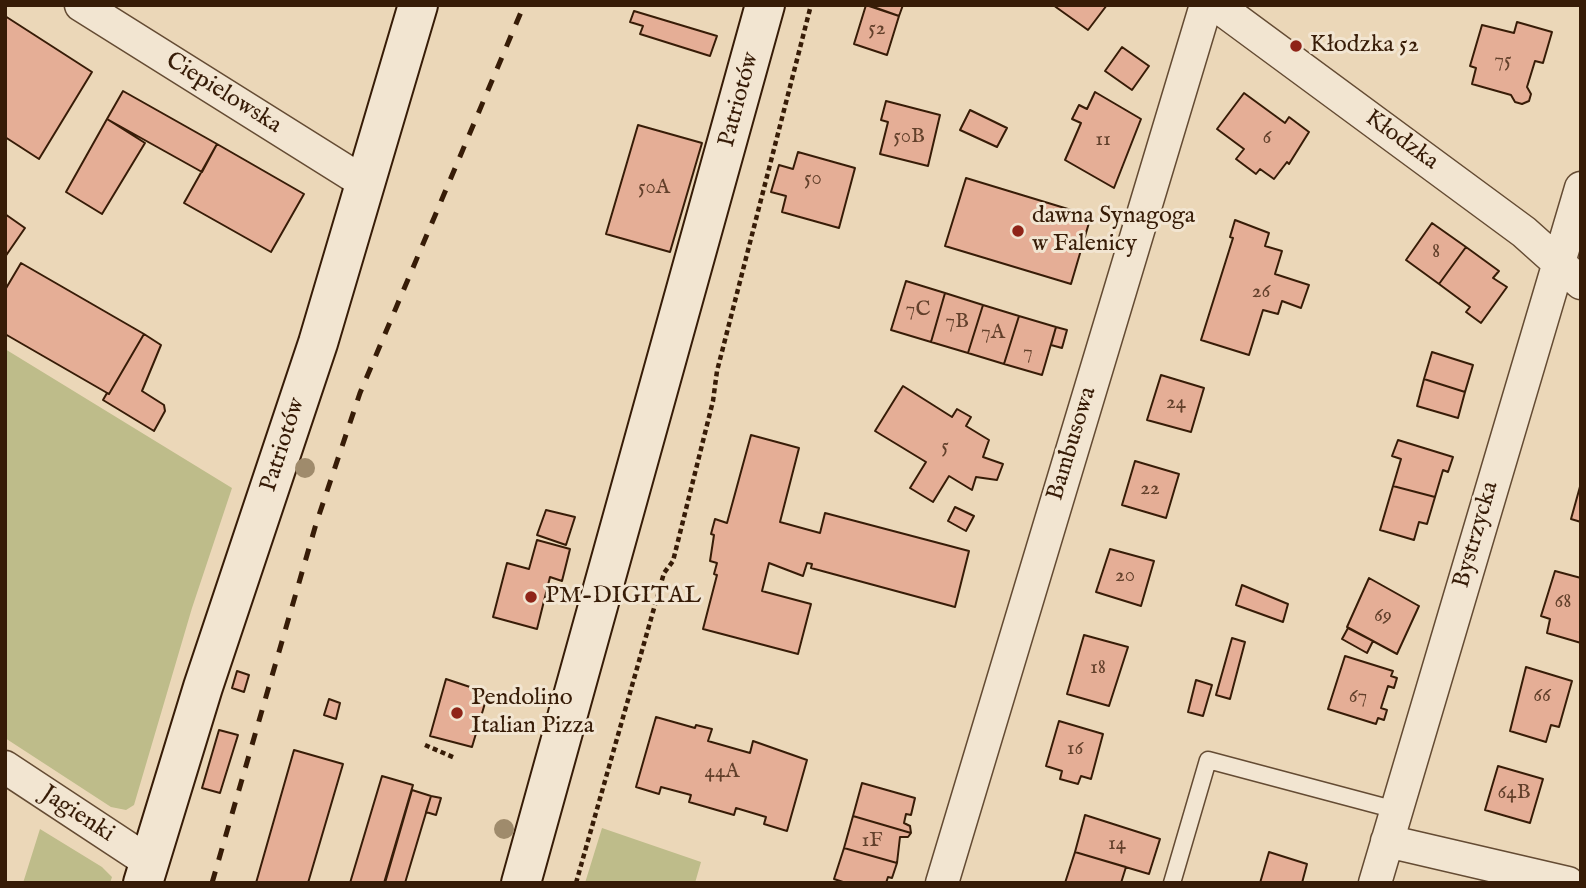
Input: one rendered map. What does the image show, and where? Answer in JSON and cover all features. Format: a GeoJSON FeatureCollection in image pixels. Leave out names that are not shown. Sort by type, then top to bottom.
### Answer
{"type":"FeatureCollection","features":[{"type":"Feature","properties":{"kind":"main road","name":"Patriotów"},"geometry":{"type":"LineString","coordinates":[[146,872],[203,688],[318,343],[418,5]]}},
{"type":"Feature","properties":{"kind":"main road","name":"Patriotów"},"geometry":{"type":"LineString","coordinates":[[521,883],[765,5]]}},
{"type":"Feature","properties":{"kind":"street","name":"Ciepielowska"},"geometry":{"type":"LineString","coordinates":[[81,5],[365,183]]}},
{"type":"Feature","properties":{"kind":"street","name":"Bambusowa"},"geometry":{"type":"LineString","coordinates":[[943,883],[1206,5]]}},
{"type":"Feature","properties":{"kind":"street","name":"Kłodzka"},"geometry":{"type":"LineString","coordinates":[[1216,5],[1524,232],[1581,283]]}},
{"type":"Feature","properties":{"kind":"street","name":"Bystrzycka"},"geometry":{"type":"LineString","coordinates":[[1375,883],[1581,188]]}},
{"type":"Feature","properties":{"kind":"street","name":"Jagienki"},"geometry":{"type":"LineString","coordinates":[[5,767],[146,872]]}},
{"type":"Feature","properties":{"kind":"street"},"geometry":{"type":"LineString","coordinates":[[1387,841],[1568,883]]}},
{"type":"Feature","properties":{"kind":"lane"},"geometry":{"type":"LineString","coordinates":[[1172,883],[1208,760],[1396,810]]}},
{"type":"Feature","properties":{"kind":"path"},"geometry":{"type":"LineString","coordinates":[[576,883],[664,573],[673,561],[713,401],[717,371],[811,5]]}},
{"type":"Feature","properties":{"kind":"path"},"geometry":{"type":"LineString","coordinates":[[425,745],[455,758]]}},
{"type":"Feature","properties":{"kind":"shaded area"},"geometry":{"type":"Polygon","coordinates":[[[5,349],[232,488],[192,608],[134,805],[126,810],[111,807],[5,738],[5,349]]]}},
{"type":"Feature","properties":{"kind":"shaded area"},"geometry":{"type":"Polygon","coordinates":[[[602,828],[701,862],[695,883],[585,883],[602,828]]]}},
{"type":"Feature","properties":{"kind":"shaded area"},"geometry":{"type":"Polygon","coordinates":[[[40,829],[102,867],[112,877],[110,883],[23,883],[40,829]]]}},
{"type":"Feature","properties":{"kind":"building"},"geometry":{"type":"Polygon","coordinates":[[[866,5],[899,16],[887,55],[854,44],[866,5]]]}},
{"type":"Feature","properties":{"kind":"building"},"geometry":{"type":"Polygon","coordinates":[[[868,5],[903,5],[899,16],[868,5]]]}},
{"type":"Feature","properties":{"kind":"building"},"geometry":{"type":"Polygon","coordinates":[[[1053,5],[1107,5],[1088,30],[1053,5]]]}},
{"type":"Feature","properties":{"kind":"building"},"geometry":{"type":"Polygon","coordinates":[[[634,11],[717,36],[710,56],[640,34],[643,26],[630,22],[634,11]]]}},
{"type":"Feature","properties":{"kind":"building"},"geometry":{"type":"Polygon","coordinates":[[[5,16],[92,72],[39,159],[5,137],[5,16]]]}},
{"type":"Feature","properties":{"kind":"building"},"geometry":{"type":"Polygon","coordinates":[[[1517,22],[1552,32],[1543,63],[1535,61],[1527,87],[1531,94],[1529,101],[1522,104],[1515,102],[1511,95],[1472,84],[1476,68],[1470,66],[1482,25],[1514,33],[1517,22]]]}},
{"type":"Feature","properties":{"kind":"building"},"geometry":{"type":"Polygon","coordinates":[[[1122,47],[1149,66],[1132,90],[1105,71],[1122,47]]]}},
{"type":"Feature","properties":{"kind":"building"},"geometry":{"type":"Polygon","coordinates":[[[123,91],[217,144],[202,172],[107,119],[123,91]]]}},
{"type":"Feature","properties":{"kind":"building"},"geometry":{"type":"Polygon","coordinates":[[[1095,92],[1141,119],[1114,188],[1065,160],[1081,123],[1072,119],[1079,105],[1087,109],[1095,92]]]}},
{"type":"Feature","properties":{"kind":"building"},"geometry":{"type":"Polygon","coordinates":[[[1244,93],[1285,123],[1289,117],[1309,132],[1289,164],[1287,162],[1274,179],[1260,169],[1256,174],[1236,159],[1244,149],[1217,129],[1244,93]]]}},
{"type":"Feature","properties":{"kind":"building"},"geometry":{"type":"Polygon","coordinates":[[[886,101],[940,115],[928,166],[880,154],[888,122],[881,120],[886,101]]]}},
{"type":"Feature","properties":{"kind":"building"},"geometry":{"type":"Polygon","coordinates":[[[970,110],[1007,128],[997,147],[960,130],[970,110]]]}},
{"type":"Feature","properties":{"kind":"building"},"geometry":{"type":"Polygon","coordinates":[[[107,119],[145,143],[102,214],[66,192],[107,119]]]}},
{"type":"Feature","properties":{"kind":"building"},"geometry":{"type":"Polygon","coordinates":[[[638,125],[702,143],[670,252],[606,234],[638,125]]]}},
{"type":"Feature","properties":{"kind":"building"},"geometry":{"type":"Polygon","coordinates":[[[217,144],[304,194],[271,252],[184,203],[217,144]]]}},
{"type":"Feature","properties":{"kind":"building"},"geometry":{"type":"Polygon","coordinates":[[[798,152],[855,168],[839,228],[782,212],[786,196],[771,192],[779,165],[793,169],[798,152]]]}},
{"type":"Feature","properties":{"kind":"building","name":"dawna Synagoga w Falenicy"},"geometry":{"type":"Polygon","coordinates":[[[966,178],[1091,216],[1071,284],[945,246],[966,178]]]}},
{"type":"Feature","properties":{"kind":"building"},"geometry":{"type":"Polygon","coordinates":[[[5,214],[25,228],[5,257],[5,214]]]}},
{"type":"Feature","properties":{"kind":"building"},"geometry":{"type":"Polygon","coordinates":[[[1235,220],[1269,233],[1265,246],[1282,251],[1275,274],[1309,285],[1301,308],[1282,301],[1278,314],[1263,310],[1249,355],[1201,340],[1233,238],[1230,237],[1235,220]]]}},
{"type":"Feature","properties":{"kind":"building"},"geometry":{"type":"Polygon","coordinates":[[[1432,223],[1466,247],[1439,284],[1406,260],[1432,223]]]}},
{"type":"Feature","properties":{"kind":"building"},"geometry":{"type":"Polygon","coordinates":[[[1466,247],[1499,271],[1493,278],[1507,287],[1481,323],[1466,312],[1470,307],[1439,284],[1466,247]]]}},
{"type":"Feature","properties":{"kind":"building"},"geometry":{"type":"Polygon","coordinates":[[[21,263],[144,334],[109,394],[5,334],[5,290],[21,263]]]}},
{"type":"Feature","properties":{"kind":"building"},"geometry":{"type":"Polygon","coordinates":[[[906,281],[945,293],[931,342],[891,330],[906,281]]]}},
{"type":"Feature","properties":{"kind":"building"},"geometry":{"type":"Polygon","coordinates":[[[945,293],[983,305],[968,353],[931,342],[945,293]]]}},
{"type":"Feature","properties":{"kind":"building"},"geometry":{"type":"Polygon","coordinates":[[[983,305],[1019,316],[1004,364],[968,353],[983,305]]]}},
{"type":"Feature","properties":{"kind":"building"},"geometry":{"type":"Polygon","coordinates":[[[1019,316],[1056,327],[1042,375],[1004,364],[1019,316]]]}},
{"type":"Feature","properties":{"kind":"building"},"geometry":{"type":"Polygon","coordinates":[[[1056,327],[1067,330],[1062,348],[1051,345],[1056,327]]]}},
{"type":"Feature","properties":{"kind":"building"},"geometry":{"type":"Polygon","coordinates":[[[144,334],[161,345],[142,391],[164,405],[165,411],[154,431],[103,400],[144,334]]]}},
{"type":"Feature","properties":{"kind":"building"},"geometry":{"type":"Polygon","coordinates":[[[1432,352],[1473,365],[1465,392],[1424,379],[1432,352]]]}},
{"type":"Feature","properties":{"kind":"building"},"geometry":{"type":"Polygon","coordinates":[[[1161,375],[1204,388],[1191,432],[1147,420],[1161,375]]]}},
{"type":"Feature","properties":{"kind":"building"},"geometry":{"type":"Polygon","coordinates":[[[1424,379],[1465,392],[1458,418],[1417,406],[1424,379]]]}},
{"type":"Feature","properties":{"kind":"building"},"geometry":{"type":"Polygon","coordinates":[[[903,386],[952,417],[957,409],[971,417],[966,426],[989,440],[983,457],[1003,464],[997,480],[976,477],[972,490],[949,476],[933,502],[910,488],[926,462],[875,431],[903,386]]]}},
{"type":"Feature","properties":{"kind":"building"},"geometry":{"type":"Polygon","coordinates":[[[751,435],[799,448],[780,522],[820,533],[825,513],[969,551],[955,607],[811,568],[812,564],[807,563],[803,576],[769,563],[762,591],[811,604],[798,654],[703,629],[717,575],[714,574],[717,563],[710,561],[714,535],[711,534],[715,519],[727,523],[751,435]]]}},
{"type":"Feature","properties":{"kind":"building"},"geometry":{"type":"Polygon","coordinates":[[[1398,440],[1453,457],[1448,472],[1443,470],[1435,497],[1393,486],[1401,459],[1392,456],[1398,440]]]}},
{"type":"Feature","properties":{"kind":"building"},"geometry":{"type":"Polygon","coordinates":[[[1135,461],[1179,474],[1166,518],[1122,505],[1135,461]]]}},
{"type":"Feature","properties":{"kind":"building"},"geometry":{"type":"Polygon","coordinates":[[[1581,483],[1581,522],[1571,519],[1581,483]]]}},
{"type":"Feature","properties":{"kind":"building"},"geometry":{"type":"Polygon","coordinates":[[[1393,486],[1435,497],[1427,524],[1419,522],[1414,540],[1380,530],[1393,486]]]}},
{"type":"Feature","properties":{"kind":"building"},"geometry":{"type":"Polygon","coordinates":[[[955,507],[974,516],[966,531],[948,521],[955,507]]]}},
{"type":"Feature","properties":{"kind":"building"},"geometry":{"type":"Polygon","coordinates":[[[546,510],[575,517],[566,545],[537,535],[546,510]]]}},
{"type":"Feature","properties":{"kind":"building"},"geometry":{"type":"Polygon","coordinates":[[[537,540],[570,549],[562,581],[550,577],[537,629],[493,617],[507,563],[529,569],[537,540]]]}},
{"type":"Feature","properties":{"kind":"building"},"geometry":{"type":"Polygon","coordinates":[[[1110,549],[1154,561],[1141,606],[1096,592],[1110,549]]]}},
{"type":"Feature","properties":{"kind":"building"},"geometry":{"type":"Polygon","coordinates":[[[1555,571],[1581,578],[1581,643],[1547,633],[1550,619],[1541,616],[1555,571]]]}},
{"type":"Feature","properties":{"kind":"building"},"geometry":{"type":"Polygon","coordinates":[[[1369,578],[1419,606],[1397,654],[1347,627],[1369,578]]]}},
{"type":"Feature","properties":{"kind":"building"},"geometry":{"type":"Polygon","coordinates":[[[1242,585],[1288,604],[1283,622],[1236,605],[1242,585]]]}},
{"type":"Feature","properties":{"kind":"building"},"geometry":{"type":"Polygon","coordinates":[[[1348,628],[1373,641],[1367,653],[1342,639],[1348,628]]]}},
{"type":"Feature","properties":{"kind":"building"},"geometry":{"type":"Polygon","coordinates":[[[1084,635],[1128,647],[1109,706],[1067,694],[1084,635]]]}},
{"type":"Feature","properties":{"kind":"building"},"geometry":{"type":"Polygon","coordinates":[[[1232,638],[1245,642],[1230,699],[1216,695],[1232,638]]]}},
{"type":"Feature","properties":{"kind":"building"},"geometry":{"type":"Polygon","coordinates":[[[1345,656],[1393,671],[1391,676],[1397,678],[1394,688],[1388,686],[1381,708],[1387,710],[1384,720],[1378,718],[1376,724],[1328,709],[1345,656]]]}},
{"type":"Feature","properties":{"kind":"building"},"geometry":{"type":"Polygon","coordinates":[[[1526,667],[1572,681],[1559,727],[1551,725],[1546,742],[1510,731],[1526,667]]]}},
{"type":"Feature","properties":{"kind":"building"},"geometry":{"type":"Polygon","coordinates":[[[237,671],[249,675],[244,692],[232,688],[237,671]]]}},
{"type":"Feature","properties":{"kind":"building"},"geometry":{"type":"Polygon","coordinates":[[[446,679],[488,693],[472,747],[430,736],[446,679]]]}},
{"type":"Feature","properties":{"kind":"building"},"geometry":{"type":"Polygon","coordinates":[[[1196,680],[1212,685],[1203,716],[1188,712],[1196,680]]]}},
{"type":"Feature","properties":{"kind":"building"},"geometry":{"type":"Polygon","coordinates":[[[329,699],[340,703],[336,719],[324,715],[329,699]]]}},
{"type":"Feature","properties":{"kind":"building"},"geometry":{"type":"Polygon","coordinates":[[[656,717],[695,728],[696,725],[712,729],[708,741],[750,753],[753,741],[807,760],[787,831],[764,824],[766,817],[736,808],[734,815],[689,802],[691,795],[661,787],[659,794],[636,787],[656,717]]]}},
{"type":"Feature","properties":{"kind":"building"},"geometry":{"type":"Polygon","coordinates":[[[1059,721],[1103,734],[1091,779],[1081,776],[1078,784],[1060,779],[1062,771],[1046,766],[1059,721]]]}},
{"type":"Feature","properties":{"kind":"building"},"geometry":{"type":"Polygon","coordinates":[[[219,730],[238,735],[220,793],[202,788],[219,730]]]}},
{"type":"Feature","properties":{"kind":"building"},"geometry":{"type":"Polygon","coordinates":[[[294,750],[343,764],[308,883],[256,883],[294,750]]]}},
{"type":"Feature","properties":{"kind":"building"},"geometry":{"type":"Polygon","coordinates":[[[1498,766],[1543,779],[1530,823],[1485,810],[1498,766]]]}},
{"type":"Feature","properties":{"kind":"building"},"geometry":{"type":"Polygon","coordinates":[[[382,776],[413,785],[384,883],[350,883],[382,776]]]}},
{"type":"Feature","properties":{"kind":"building"},"geometry":{"type":"Polygon","coordinates":[[[862,783],[915,798],[911,815],[906,814],[904,823],[910,826],[911,833],[853,816],[862,783]]]}},
{"type":"Feature","properties":{"kind":"building"},"geometry":{"type":"Polygon","coordinates":[[[412,790],[431,796],[405,883],[385,883],[412,790]]]}},
{"type":"Feature","properties":{"kind":"building"},"geometry":{"type":"Polygon","coordinates":[[[431,796],[441,798],[436,815],[426,812],[431,796]]]}},
{"type":"Feature","properties":{"kind":"building"},"geometry":{"type":"Polygon","coordinates":[[[1085,815],[1160,839],[1149,874],[1075,852],[1085,815]]]}},
{"type":"Feature","properties":{"kind":"building"},"geometry":{"type":"Polygon","coordinates":[[[853,816],[911,833],[908,837],[900,837],[897,863],[844,848],[853,816]]]}},
{"type":"Feature","properties":{"kind":"building"},"geometry":{"type":"Polygon","coordinates":[[[844,848],[897,863],[892,878],[888,877],[886,883],[846,883],[834,879],[844,848]]]}},
{"type":"Feature","properties":{"kind":"building"},"geometry":{"type":"Polygon","coordinates":[[[1075,852],[1126,867],[1121,883],[1065,883],[1075,852]]]}},
{"type":"Feature","properties":{"kind":"building"},"geometry":{"type":"Polygon","coordinates":[[[1269,852],[1307,864],[1302,883],[1260,883],[1269,852]]]}},
{"type":"Feature","properties":{"kind":"railway"},"geometry":{"type":"LineString","coordinates":[[212,883],[316,524],[360,393],[524,5]]}},
{"type":"Feature","properties":{"kind":"place","name":"Kłodzka 52"},"geometry":{"type":"Point","coordinates":[1296,46]}},
{"type":"Feature","properties":{"kind":"place","name":"dawna Synagoga w Falenicy"},"geometry":{"type":"Point","coordinates":[1018,231]}},
{"type":"Feature","properties":{"kind":"place","name":"PM-DIGITAL"},"geometry":{"type":"Point","coordinates":[531,597]}},
{"type":"Feature","properties":{"kind":"place","name":"Pendolino Italian Pizza"},"geometry":{"type":"Point","coordinates":[457,713]}}]}
